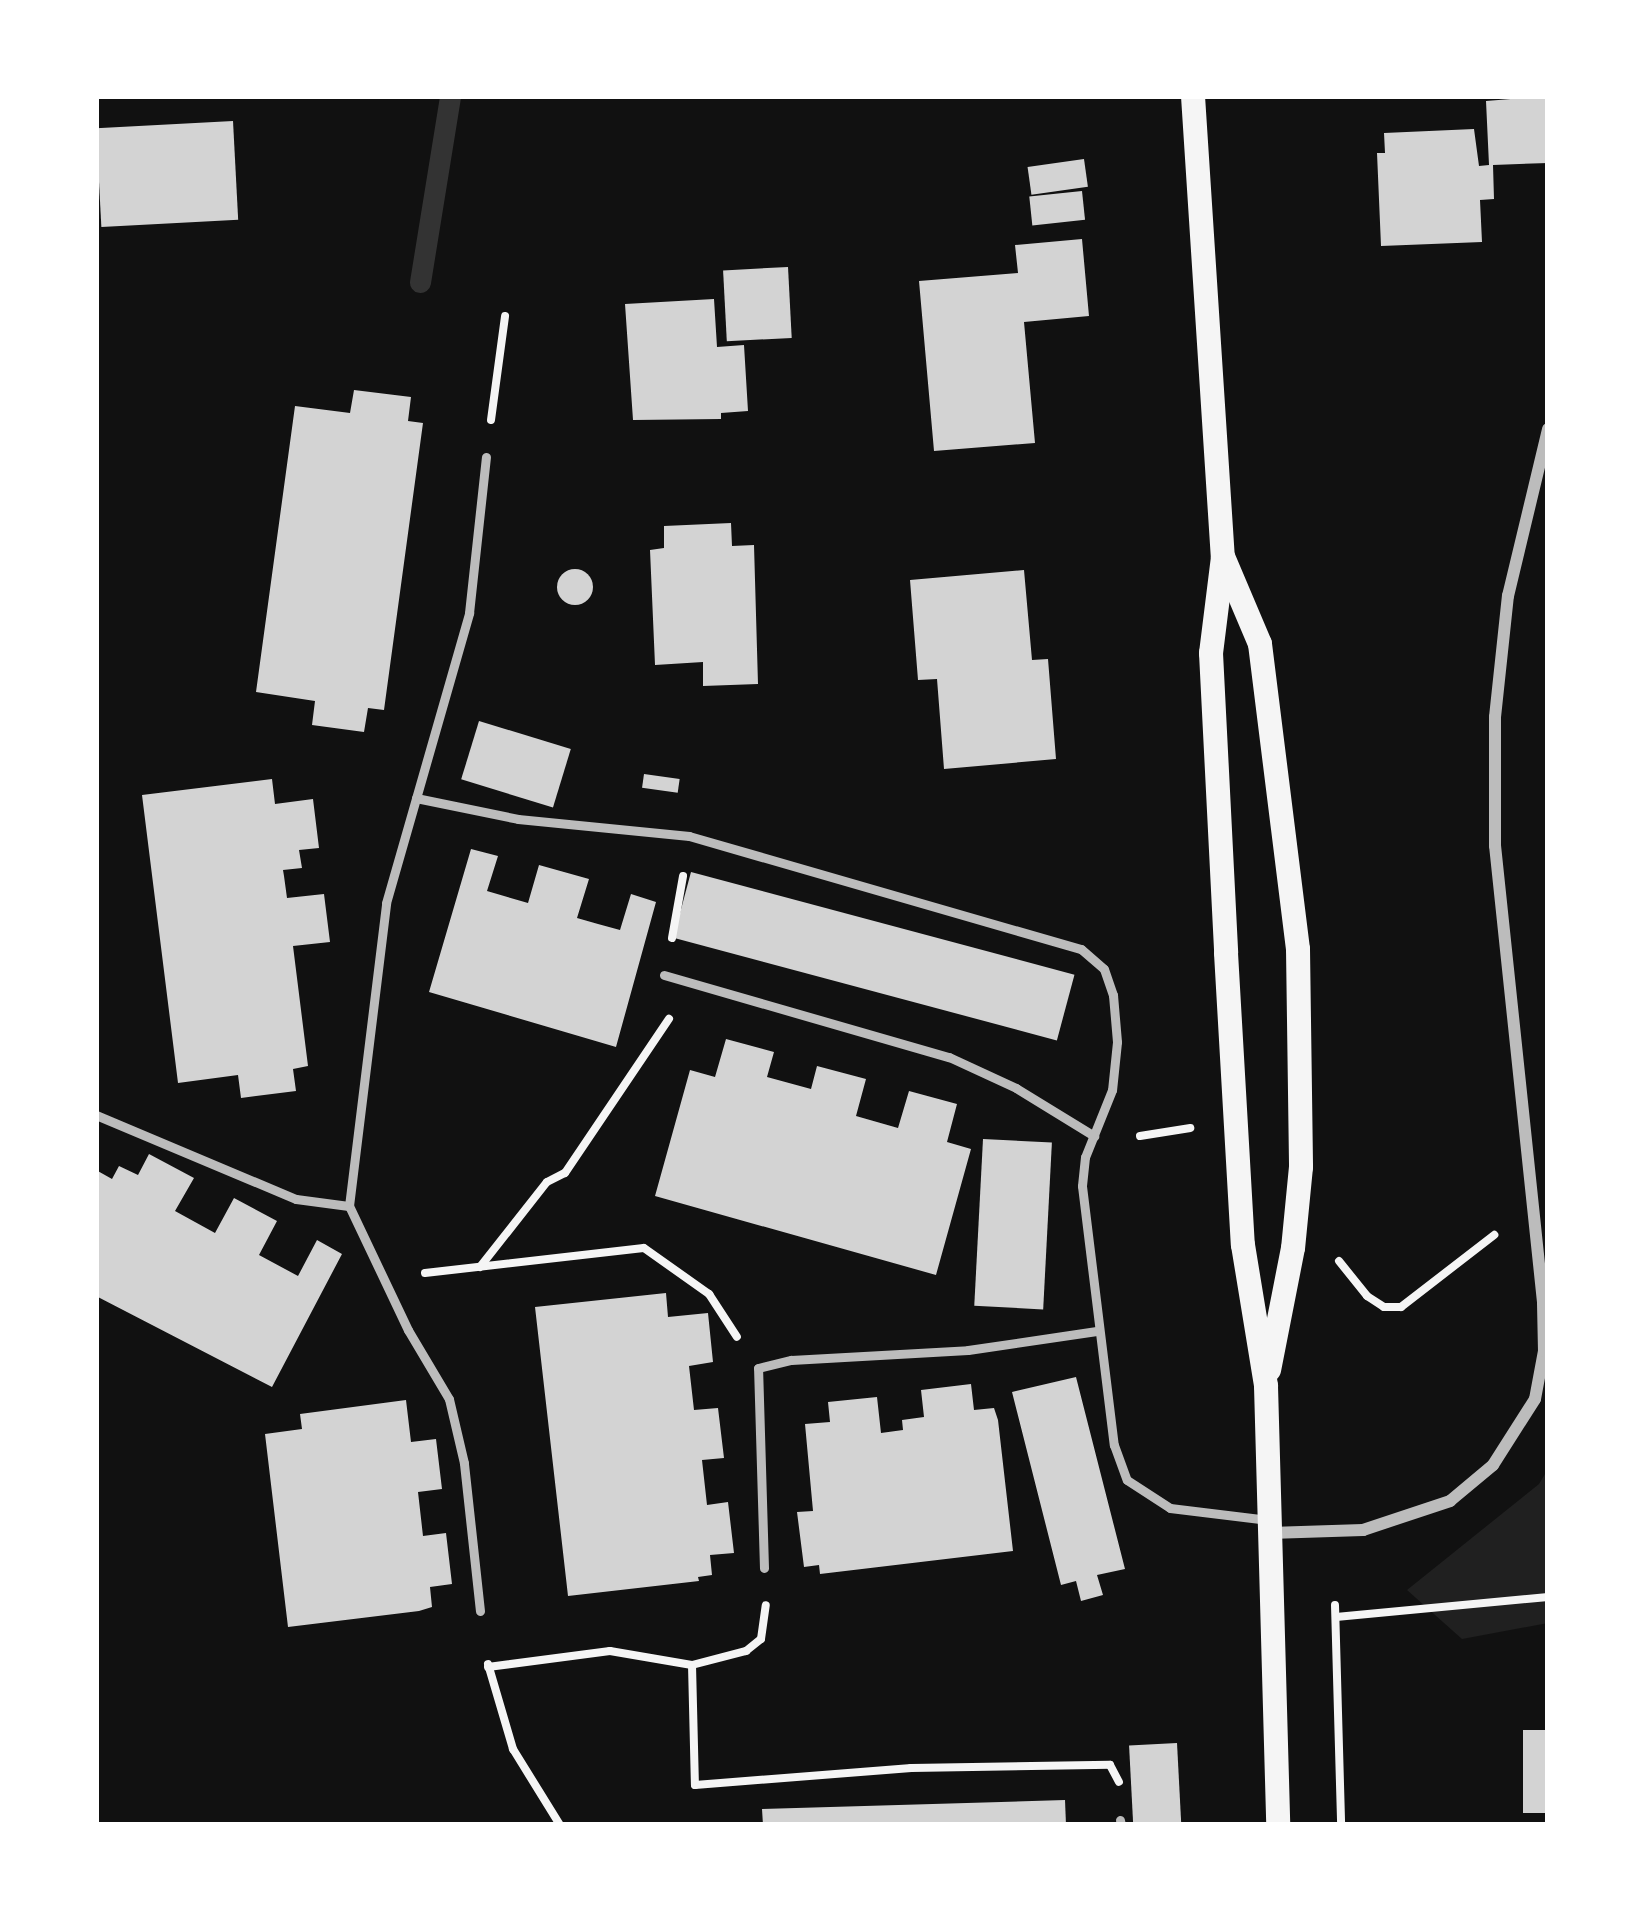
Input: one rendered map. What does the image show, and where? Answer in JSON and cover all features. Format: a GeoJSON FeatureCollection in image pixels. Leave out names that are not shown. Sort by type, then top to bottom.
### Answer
{"type":"FeatureCollection","features":[{"type":"Feature","properties":{"kind":"main road"},"geometry":{"type":"LineString","coordinates":[[1193,96],[1223,557],[1211,653],[1226,953],[1243,1245],[1266,1386],[1278,1825]]}},
{"type":"Feature","properties":{"kind":"main road"},"geometry":{"type":"LineString","coordinates":[[1223,557],[1260,644],[1298,949],[1301,1167],[1293,1248],[1266,1386]]}},
{"type":"Feature","properties":{"kind":"street"},"geometry":{"type":"LineString","coordinates":[[1268,1527],[1389,1524],[1450,1501],[1492,1465],[1523,1424],[1541,1373],[1543,1302],[1495,846],[1495,717],[1511,578],[1548,429]]}},
{"type":"Feature","properties":{"kind":"lane"},"geometry":{"type":"LineString","coordinates":[[480,1611],[456,1422],[349,1206],[386,903],[469,613],[485,458]]}},
{"type":"Feature","properties":{"kind":"lane"},"geometry":{"type":"LineString","coordinates":[[416,798],[518,819],[689,836],[1081,949],[1104,969],[1113,995],[1117,1042],[1112,1090],[1082,1186],[1114,1445],[1127,1480],[1170,1508],[1268,1527]]}},
{"type":"Feature","properties":{"kind":"lane"},"geometry":{"type":"LineString","coordinates":[[664,975],[949,1057],[1016,1088],[1094,1136]]}},
{"type":"Feature","properties":{"kind":"lane"},"geometry":{"type":"LineString","coordinates":[[96,1115],[296,1199],[349,1206]]}},
{"type":"Feature","properties":{"kind":"lane"},"geometry":{"type":"LineString","coordinates":[[764,1568],[758,1368],[791,1360],[968,1350],[1097,1331]]}},
{"type":"Feature","properties":{"kind":"path"},"geometry":{"type":"LineString","coordinates":[[485,458],[505,316]]}},
{"type":"Feature","properties":{"kind":"path"},"geometry":{"type":"LineString","coordinates":[[664,975],[689,836]]}},
{"type":"Feature","properties":{"kind":"path"},"geometry":{"type":"LineString","coordinates":[[479,1268],[547,1182],[565,1173],[696,985]]}},
{"type":"Feature","properties":{"kind":"path"},"geometry":{"type":"LineString","coordinates":[[1152,1136],[1178,1130]]}},
{"type":"Feature","properties":{"kind":"path"},"geometry":{"type":"LineString","coordinates":[[1338,1260],[1367,1296],[1384,1307],[1401,1307],[1426,1293],[1472,1248],[1534,1216]]}},
{"type":"Feature","properties":{"kind":"path"},"geometry":{"type":"LineString","coordinates":[[386,1277],[644,1248],[709,1294],[758,1368]]}},
{"type":"Feature","properties":{"kind":"path"},"geometry":{"type":"LineString","coordinates":[[488,1666],[610,1651],[692,1665],[746,1651],[761,1639],[764,1568]]}},
{"type":"Feature","properties":{"kind":"path"},"geometry":{"type":"LineString","coordinates":[[1336,1617],[1548,1597]]}},
{"type":"Feature","properties":{"kind":"path"},"geometry":{"type":"LineString","coordinates":[[1335,1605],[1341,1825]]}},
{"type":"Feature","properties":{"kind":"path"},"geometry":{"type":"LineString","coordinates":[[480,1611],[488,1666],[513,1749],[560,1825]]}},
{"type":"Feature","properties":{"kind":"path"},"geometry":{"type":"LineString","coordinates":[[692,1665],[695,1785],[911,1768],[1110,1765],[1119,1774],[1120,1822]]}},
{"type":"Feature","properties":{"kind":"shaded area"},"geometry":{"type":"Polygon","coordinates":[[[1548,1469],[1548,1623],[1462,1639],[1407,1590],[1539,1484],[1548,1469]]]}},
{"type":"Feature","properties":{"kind":"building"},"geometry":{"type":"Polygon","coordinates":[[[1548,96],[1548,163],[1493,165],[1494,199],[1480,200],[1482,242],[1381,246],[1377,153],[1385,153],[1384,133],[1474,129],[1479,166],[1489,165],[1486,101],[1548,96]]]}},
{"type":"Feature","properties":{"kind":"building"},"geometry":{"type":"Polygon","coordinates":[[[233,121],[238,220],[101,227],[96,128],[233,121]]]}},
{"type":"Feature","properties":{"kind":"building"},"geometry":{"type":"Polygon","coordinates":[[[1084,159],[1088,187],[1031,195],[1028,167],[1084,159]]]}},
{"type":"Feature","properties":{"kind":"building"},"geometry":{"type":"Polygon","coordinates":[[[1082,191],[1085,220],[1032,225],[1029,197],[1082,191]]]}},
{"type":"Feature","properties":{"kind":"building"},"geometry":{"type":"Polygon","coordinates":[[[1082,239],[1089,316],[1024,322],[1035,443],[934,451],[919,281],[1018,273],[1015,245],[1082,239]]]}},
{"type":"Feature","properties":{"kind":"building"},"geometry":{"type":"Polygon","coordinates":[[[788,267],[792,338],[727,341],[723,270],[788,267]]]}},
{"type":"Feature","properties":{"kind":"building"},"geometry":{"type":"Polygon","coordinates":[[[714,299],[717,347],[744,345],[748,411],[721,413],[721,419],[633,420],[625,304],[714,299]]]}},
{"type":"Feature","properties":{"kind":"building"},"geometry":{"type":"Polygon","coordinates":[[[354,390],[411,397],[408,421],[423,423],[384,710],[368,708],[364,732],[312,725],[315,701],[256,692],[295,406],[350,413],[354,390]]]}},
{"type":"Feature","properties":{"kind":"building"},"geometry":{"type":"Polygon","coordinates":[[[731,523],[732,546],[754,545],[758,684],[703,686],[703,662],[655,665],[650,550],[664,548],[664,526],[731,523]]]}},
{"type":"Feature","properties":{"kind":"building"},"geometry":{"type":"Polygon","coordinates":[[[575,569],[588,574],[593,587],[588,600],[575,605],[562,600],[557,587],[562,574],[575,569]]]}},
{"type":"Feature","properties":{"kind":"building"},"geometry":{"type":"Polygon","coordinates":[[[1024,570],[1032,660],[1048,659],[1056,759],[944,769],[937,679],[918,680],[910,580],[1024,570]]]}},
{"type":"Feature","properties":{"kind":"building"},"geometry":{"type":"Polygon","coordinates":[[[479,721],[571,749],[553,807],[461,779],[479,721]]]}},
{"type":"Feature","properties":{"kind":"building"},"geometry":{"type":"Polygon","coordinates":[[[644,774],[680,779],[678,793],[642,788],[644,774]]]}},
{"type":"Feature","properties":{"kind":"building"},"geometry":{"type":"Polygon","coordinates":[[[272,779],[275,804],[313,799],[319,848],[299,850],[302,868],[283,870],[287,898],[324,894],[330,942],[293,946],[308,1066],[293,1069],[296,1091],[241,1098],[238,1075],[178,1083],[142,795],[272,779]]]}},
{"type":"Feature","properties":{"kind":"building"},"geometry":{"type":"Polygon","coordinates":[[[471,849],[498,856],[487,891],[528,903],[539,865],[589,879],[577,918],[620,930],[631,894],[656,902],[616,1047],[429,992],[471,849]]]}},
{"type":"Feature","properties":{"kind":"building"},"geometry":{"type":"Polygon","coordinates":[[[691,872],[1074,975],[1057,1040],[673,938],[691,872]]]}},
{"type":"Feature","properties":{"kind":"building"},"geometry":{"type":"Polygon","coordinates":[[[726,1039],[774,1052],[767,1077],[811,1089],[817,1066],[866,1079],[856,1116],[898,1128],[909,1091],[957,1104],[947,1142],[971,1149],[936,1275],[655,1196],[690,1070],[715,1077],[726,1039]]]}},
{"type":"Feature","properties":{"kind":"building"},"geometry":{"type":"Polygon","coordinates":[[[983,1139],[1052,1143],[1043,1309],[974,1306],[983,1139]]]}},
{"type":"Feature","properties":{"kind":"building"},"geometry":{"type":"Polygon","coordinates":[[[149,1154],[194,1178],[175,1211],[215,1233],[234,1198],[277,1221],[259,1255],[298,1276],[317,1240],[342,1254],[272,1387],[96,1296],[96,1170],[112,1179],[119,1166],[138,1175],[149,1154]]]}},
{"type":"Feature","properties":{"kind":"building"},"geometry":{"type":"Polygon","coordinates":[[[666,1293],[668,1317],[708,1313],[713,1362],[689,1366],[694,1410],[718,1408],[724,1458],[702,1460],[707,1505],[728,1502],[734,1553],[710,1555],[712,1575],[698,1577],[699,1581],[568,1596],[535,1307],[666,1293]]]}},
{"type":"Feature","properties":{"kind":"building"},"geometry":{"type":"Polygon","coordinates":[[[1076,1377],[1125,1569],[1097,1575],[1103,1595],[1081,1601],[1076,1581],[1061,1585],[1012,1392],[1076,1377]]]}},
{"type":"Feature","properties":{"kind":"building"},"geometry":{"type":"Polygon","coordinates":[[[971,1384],[974,1410],[994,1408],[998,1420],[1013,1551],[820,1574],[819,1565],[804,1567],[797,1512],[813,1511],[805,1424],[830,1422],[828,1402],[877,1397],[881,1433],[903,1430],[902,1420],[924,1417],[921,1390],[971,1384]]]}},
{"type":"Feature","properties":{"kind":"building"},"geometry":{"type":"Polygon","coordinates":[[[406,1400],[411,1442],[436,1439],[442,1489],[418,1492],[423,1536],[446,1533],[452,1584],[430,1587],[432,1607],[419,1611],[288,1627],[265,1434],[302,1429],[300,1414],[406,1400]]]}},
{"type":"Feature","properties":{"kind":"building"},"geometry":{"type":"Polygon","coordinates":[[[1523,1730],[1548,1730],[1548,1813],[1523,1813],[1523,1730]]]}},
{"type":"Feature","properties":{"kind":"building"},"geometry":{"type":"Polygon","coordinates":[[[1177,1743],[1181,1825],[1133,1825],[1129,1746],[1177,1743]]]}},
{"type":"Feature","properties":{"kind":"building"},"geometry":{"type":"Polygon","coordinates":[[[1065,1800],[1066,1825],[763,1825],[762,1809],[1065,1800]]]}},
{"type":"Feature","properties":{"kind":"waterway"},"geometry":{"type":"LineString","coordinates":[[420,282],[450,96]]}}]}
